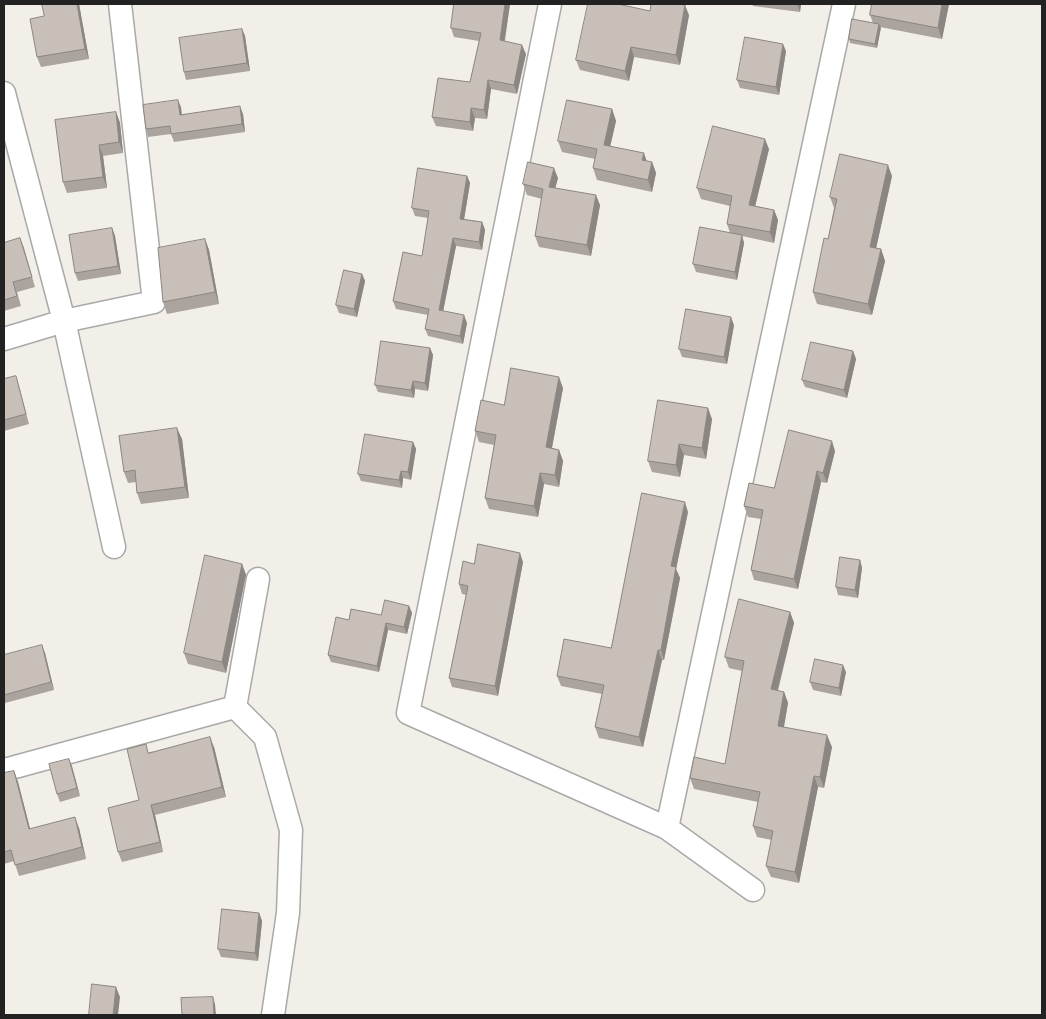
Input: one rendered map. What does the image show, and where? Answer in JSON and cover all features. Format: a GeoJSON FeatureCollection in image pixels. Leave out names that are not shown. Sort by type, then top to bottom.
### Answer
{"type":"FeatureCollection","features":[{"type":"Feature","properties":{"kind":"street"},"geometry":{"type":"LineString","coordinates":[[4,339],[64,321],[154,302],[120,4]]}},
{"type":"Feature","properties":{"kind":"street"},"geometry":{"type":"LineString","coordinates":[[550,4],[408,713],[668,828],[753,890]]}},
{"type":"Feature","properties":{"kind":"street"},"geometry":{"type":"LineString","coordinates":[[668,828],[844,4]]}},
{"type":"Feature","properties":{"kind":"street"},"geometry":{"type":"LineString","coordinates":[[4,93],[64,321],[114,547]]}},
{"type":"Feature","properties":{"kind":"street"},"geometry":{"type":"LineString","coordinates":[[235,707],[258,578]]}},
{"type":"Feature","properties":{"kind":"street"},"geometry":{"type":"LineString","coordinates":[[4,770],[235,707]]}},
{"type":"Feature","properties":{"kind":"street"},"geometry":{"type":"LineString","coordinates":[[235,707],[265,737],[291,830],[288,913],[273,1015]]}},
{"type":"Feature","properties":{"kind":"building"},"geometry":{"type":"Polygon","coordinates":[[[42,4],[77,4],[85,49],[37,57],[30,19],[44,16],[42,4]]]}},
{"type":"Feature","properties":{"kind":"building"},"geometry":{"type":"Polygon","coordinates":[[[454,4],[505,4],[500,40],[522,45],[514,85],[488,80],[484,110],[471,108],[470,122],[432,117],[438,78],[470,82],[481,33],[451,28],[454,4]]]}},
{"type":"Feature","properties":{"kind":"building"},"geometry":{"type":"Polygon","coordinates":[[[588,4],[618,4],[650,11],[651,4],[685,5],[676,55],[631,47],[625,71],[576,60],[588,4]]]}},
{"type":"Feature","properties":{"kind":"building"},"geometry":{"type":"Polygon","coordinates":[[[872,4],[942,4],[938,28],[870,15],[872,4]]]}},
{"type":"Feature","properties":{"kind":"building"},"geometry":{"type":"Polygon","coordinates":[[[852,19],[879,24],[875,44],[849,39],[852,19]]]}},
{"type":"Feature","properties":{"kind":"building"},"geometry":{"type":"Polygon","coordinates":[[[242,29],[247,63],[184,72],[179,38],[242,29]]]}},
{"type":"Feature","properties":{"kind":"building"},"geometry":{"type":"Polygon","coordinates":[[[745,37],[783,44],[776,87],[737,80],[745,37]]]}},
{"type":"Feature","properties":{"kind":"building"},"geometry":{"type":"Polygon","coordinates":[[[178,100],[180,115],[240,106],[242,124],[171,134],[170,126],[146,129],[143,105],[178,100]]]}},
{"type":"Feature","properties":{"kind":"building"},"geometry":{"type":"Polygon","coordinates":[[[567,100],[612,109],[604,145],[644,153],[642,160],[652,162],[648,180],[593,168],[597,149],[558,141],[567,100]]]}},
{"type":"Feature","properties":{"kind":"building"},"geometry":{"type":"Polygon","coordinates":[[[116,112],[119,142],[99,145],[103,177],[63,182],[55,120],[116,112]]]}},
{"type":"Feature","properties":{"kind":"building"},"geometry":{"type":"Polygon","coordinates":[[[713,126],[765,139],[749,205],[774,210],[770,232],[727,224],[732,196],[697,188],[713,126]]]}},
{"type":"Feature","properties":{"kind":"building"},"geometry":{"type":"Polygon","coordinates":[[[840,154],[888,165],[870,247],[881,249],[868,304],[813,292],[824,238],[828,239],[837,199],[830,197],[840,154]]]}},
{"type":"Feature","properties":{"kind":"building"},"geometry":{"type":"Polygon","coordinates":[[[528,162],[554,168],[549,187],[596,195],[587,245],[535,236],[543,189],[523,184],[528,162]]]}},
{"type":"Feature","properties":{"kind":"building"},"geometry":{"type":"Polygon","coordinates":[[[418,168],[467,176],[460,219],[482,222],[479,242],[453,238],[439,310],[464,315],[460,336],[425,329],[429,309],[393,301],[403,252],[422,256],[429,211],[412,208],[418,168]]]}},
{"type":"Feature","properties":{"kind":"building"},"geometry":{"type":"Polygon","coordinates":[[[700,227],[742,235],[735,272],[693,264],[700,227]]]}},
{"type":"Feature","properties":{"kind":"building"},"geometry":{"type":"Polygon","coordinates":[[[112,228],[118,266],[75,273],[69,235],[112,228]]]}},
{"type":"Feature","properties":{"kind":"building"},"geometry":{"type":"Polygon","coordinates":[[[20,238],[32,277],[13,282],[17,296],[4,300],[4,243],[20,238]]]}},
{"type":"Feature","properties":{"kind":"building"},"geometry":{"type":"Polygon","coordinates":[[[205,239],[215,292],[163,302],[158,248],[205,239]]]}},
{"type":"Feature","properties":{"kind":"building"},"geometry":{"type":"Polygon","coordinates":[[[344,270],[362,274],[354,309],[336,305],[344,270]]]}},
{"type":"Feature","properties":{"kind":"building"},"geometry":{"type":"Polygon","coordinates":[[[686,309],[731,317],[724,357],[679,349],[686,309]]]}},
{"type":"Feature","properties":{"kind":"building"},"geometry":{"type":"Polygon","coordinates":[[[381,341],[430,348],[425,383],[413,381],[411,390],[375,385],[381,341]]]}},
{"type":"Feature","properties":{"kind":"building"},"geometry":{"type":"Polygon","coordinates":[[[811,342],[853,351],[844,390],[802,380],[811,342]]]}},
{"type":"Feature","properties":{"kind":"building"},"geometry":{"type":"Polygon","coordinates":[[[511,368],[559,377],[546,447],[559,450],[555,475],[540,473],[534,506],[485,498],[496,435],[475,431],[481,400],[504,405],[511,368]]]}},
{"type":"Feature","properties":{"kind":"building"},"geometry":{"type":"Polygon","coordinates":[[[16,376],[26,414],[4,420],[4,379],[16,376]]]}},
{"type":"Feature","properties":{"kind":"building"},"geometry":{"type":"Polygon","coordinates":[[[658,400],[708,408],[702,448],[679,444],[676,465],[648,461],[658,400]]]}},
{"type":"Feature","properties":{"kind":"building"},"geometry":{"type":"Polygon","coordinates":[[[177,428],[185,487],[137,493],[135,470],[124,472],[119,436],[177,428]]]}},
{"type":"Feature","properties":{"kind":"building"},"geometry":{"type":"Polygon","coordinates":[[[789,430],[832,441],[823,473],[817,471],[794,579],[751,570],[763,510],[744,506],[749,483],[774,488],[789,430]]]}},
{"type":"Feature","properties":{"kind":"building"},"geometry":{"type":"Polygon","coordinates":[[[365,434],[413,442],[408,472],[401,471],[399,480],[358,474],[365,434]]]}},
{"type":"Feature","properties":{"kind":"building"},"geometry":{"type":"Polygon","coordinates":[[[642,493],[685,502],[671,566],[676,567],[661,650],[658,650],[639,737],[595,727],[604,685],[557,676],[564,639],[611,648],[642,493]]]}},
{"type":"Feature","properties":{"kind":"building"},"geometry":{"type":"Polygon","coordinates":[[[478,544],[520,553],[495,686],[449,678],[468,586],[459,584],[463,561],[474,564],[478,544]]]}},
{"type":"Feature","properties":{"kind":"building"},"geometry":{"type":"Polygon","coordinates":[[[205,555],[242,564],[222,662],[184,653],[205,555]]]}},
{"type":"Feature","properties":{"kind":"building"},"geometry":{"type":"Polygon","coordinates":[[[840,557],[860,560],[855,590],[836,587],[840,557]]]}},
{"type":"Feature","properties":{"kind":"building"},"geometry":{"type":"Polygon","coordinates":[[[739,599],[790,612],[771,689],[784,692],[778,726],[827,735],[820,777],[814,776],[795,872],[766,866],[773,831],[753,826],[760,792],[690,778],[694,757],[725,764],[744,661],[725,657],[739,599]]]}},
{"type":"Feature","properties":{"kind":"building"},"geometry":{"type":"Polygon","coordinates":[[[385,600],[409,606],[404,627],[386,623],[377,666],[328,655],[336,617],[349,620],[351,609],[381,615],[385,600]]]}},
{"type":"Feature","properties":{"kind":"building"},"geometry":{"type":"Polygon","coordinates":[[[42,645],[51,682],[4,695],[4,655],[42,645]]]}},
{"type":"Feature","properties":{"kind":"building"},"geometry":{"type":"Polygon","coordinates":[[[815,659],[843,665],[839,688],[810,682],[815,659]]]}},
{"type":"Feature","properties":{"kind":"building"},"geometry":{"type":"Polygon","coordinates":[[[210,737],[222,787],[151,805],[160,842],[118,852],[108,808],[139,800],[127,749],[146,744],[148,753],[210,737]]]}},
{"type":"Feature","properties":{"kind":"building"},"geometry":{"type":"Polygon","coordinates":[[[69,759],[77,788],[57,794],[49,764],[69,759]]]}},
{"type":"Feature","properties":{"kind":"building"},"geometry":{"type":"Polygon","coordinates":[[[14,771],[29,829],[75,817],[82,847],[15,865],[11,850],[4,852],[4,773],[14,771]]]}},
{"type":"Feature","properties":{"kind":"building"},"geometry":{"type":"Polygon","coordinates":[[[222,909],[259,913],[255,953],[218,949],[222,909]]]}},
{"type":"Feature","properties":{"kind":"building"},"geometry":{"type":"Polygon","coordinates":[[[92,984],[116,987],[113,1015],[89,1015],[92,984]]]}},
{"type":"Feature","properties":{"kind":"building"},"geometry":{"type":"Polygon","coordinates":[[[213,997],[214,1015],[182,1015],[181,998],[213,997]]]}}]}
